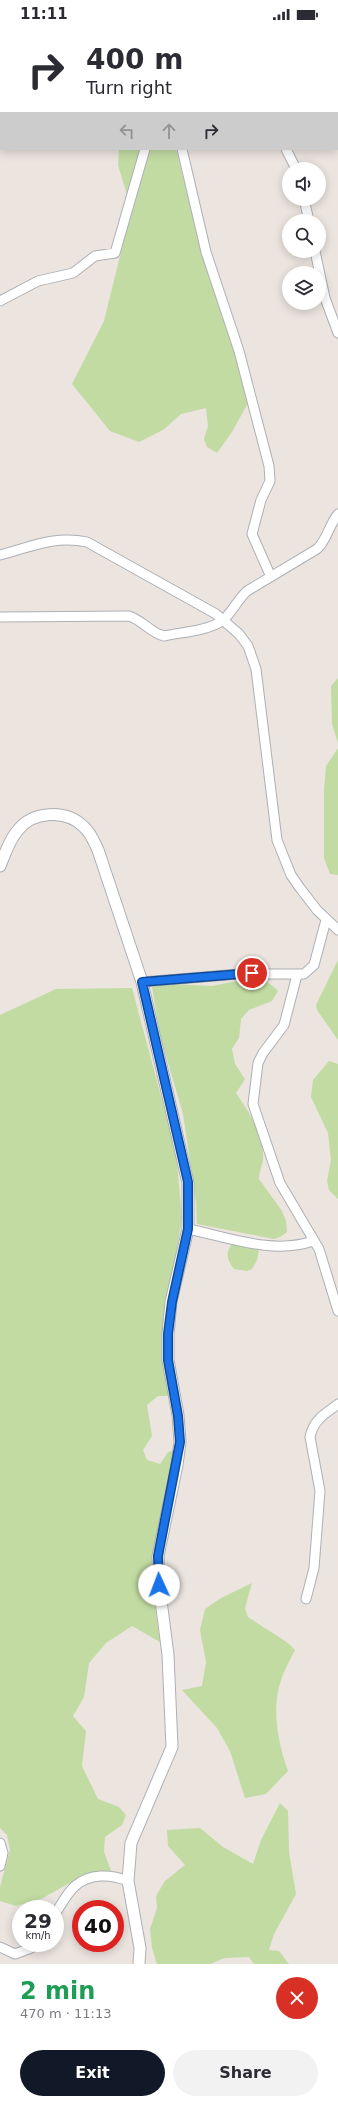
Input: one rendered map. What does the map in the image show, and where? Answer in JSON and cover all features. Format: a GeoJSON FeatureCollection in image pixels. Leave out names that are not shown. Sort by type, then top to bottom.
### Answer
{"type":"FeatureCollection","features":[{"type":"Feature","properties":{"kind":"street"},"geometry":{"type":"LineString","coordinates":[[0,301],[38,281],[73,273],[95,256],[115,253],[145,150]]}},
{"type":"Feature","properties":{"kind":"street"},"geometry":{"type":"LineString","coordinates":[[182,150],[206,252],[239,351],[269,466],[270,481],[261,500],[252,534],[271,577]]}},
{"type":"Feature","properties":{"kind":"street"},"geometry":{"type":"LineString","coordinates":[[286,150],[292,162]]}},
{"type":"Feature","properties":{"kind":"street"},"geometry":{"type":"LineString","coordinates":[[316,258],[325,298],[338,333]]}},
{"type":"Feature","properties":{"kind":"street"},"geometry":{"type":"LineString","coordinates":[[0,618],[129,616],[135,618],[159,635],[164,636],[209,627],[223,620],[243,595],[320,546],[338,514]]}},
{"type":"Feature","properties":{"kind":"street"},"geometry":{"type":"LineString","coordinates":[[0,555],[54,540],[71,539],[87,542],[216,614],[240,634],[248,646],[256,669],[274,819],[280,846],[291,875],[309,901],[326,920],[338,930]]}},
{"type":"Feature","properties":{"kind":"street"},"geometry":{"type":"LineString","coordinates":[[0,866],[18,830],[34,817],[59,815],[72,818],[84,826],[92,838],[98,850],[142,982],[188,1182],[188,1229],[172,1302],[168,1334],[168,1360],[178,1416],[180,1442],[158,1556],[159,1585],[168,1655],[172,1747],[132,1843],[128,1880],[140,1948],[139,1964]]}},
{"type":"Feature","properties":{"kind":"street"},"geometry":{"type":"LineString","coordinates":[[142,982],[239,974],[304,974],[314,965],[326,920]]}},
{"type":"Feature","properties":{"kind":"street"},"geometry":{"type":"LineString","coordinates":[[297,975],[284,1025],[263,1052],[258,1063],[253,1098],[280,1183],[321,1256],[338,1311]]}},
{"type":"Feature","properties":{"kind":"street"},"geometry":{"type":"LineString","coordinates":[[188,1229],[277,1248],[303,1245],[313,1241]]}},
{"type":"Feature","properties":{"kind":"street"},"geometry":{"type":"LineString","coordinates":[[306,1599],[314,1568],[320,1491],[310,1437],[312,1429],[321,1415],[338,1404]]}},
{"type":"Feature","properties":{"kind":"street"},"geometry":{"type":"LineString","coordinates":[[0,1843],[4,1853],[0,1866]]}},
{"type":"Feature","properties":{"kind":"street"},"geometry":{"type":"LineString","coordinates":[[64,1902],[76,1885],[99,1876],[115,1876],[128,1880]]}},
{"type":"Feature","properties":{"kind":"street"},"geometry":{"type":"LineString","coordinates":[[0,1946],[15,1954],[20,1952]]}},
{"type":"Feature","properties":{"kind":"green space"},"geometry":{"type":"Polygon","coordinates":[[[119,150],[176,150],[200,246],[231,333],[248,403],[232,432],[217,453],[207,447],[204,439],[208,426],[206,408],[181,414],[163,430],[139,442],[110,431],[72,384],[104,321],[126,232],[127,195],[118,165],[119,150]]]}},
{"type":"Feature","properties":{"kind":"green space"},"geometry":{"type":"Polygon","coordinates":[[[338,678],[338,743],[332,724],[331,686],[338,678]]]}},
{"type":"Feature","properties":{"kind":"green space"},"geometry":{"type":"Polygon","coordinates":[[[338,748],[338,875],[330,874],[324,858],[324,790],[326,766],[338,748]]]}},
{"type":"Feature","properties":{"kind":"green space"},"geometry":{"type":"Polygon","coordinates":[[[338,960],[338,1040],[317,1010],[316,1005],[338,960]]]}},
{"type":"Feature","properties":{"kind":"green space"},"geometry":{"type":"Polygon","coordinates":[[[251,978],[266,982],[278,991],[272,1001],[249,1010],[241,1019],[239,1038],[232,1049],[235,1064],[245,1079],[236,1093],[246,1107],[255,1124],[263,1151],[263,1160],[259,1179],[282,1211],[286,1221],[287,1232],[274,1239],[197,1224],[196,1202],[183,1114],[160,1035],[152,987],[170,984],[212,986],[251,978]]]}},
{"type":"Feature","properties":{"kind":"green space"},"geometry":{"type":"Polygon","coordinates":[[[132,988],[176,1152],[182,1218],[166,1319],[171,1396],[158,1396],[147,1405],[152,1436],[143,1450],[147,1460],[160,1464],[168,1452],[176,1450],[150,1572],[160,1642],[132,1626],[106,1643],[89,1663],[84,1697],[73,1716],[86,1731],[82,1766],[98,1799],[119,1807],[126,1815],[122,1825],[105,1837],[104,1852],[112,1873],[84,1875],[41,1899],[12,1900],[12,1905],[0,1901],[0,1887],[10,1850],[7,1835],[0,1828],[0,1015],[56,989],[132,988]]]}},
{"type":"Feature","properties":{"kind":"green space"},"geometry":{"type":"Polygon","coordinates":[[[329,1061],[338,1064],[338,1199],[329,1190],[327,1181],[331,1160],[328,1133],[311,1097],[313,1080],[329,1061]]]}},
{"type":"Feature","properties":{"kind":"green space"},"geometry":{"type":"Polygon","coordinates":[[[232,1243],[259,1249],[257,1260],[252,1269],[247,1271],[234,1269],[228,1257],[228,1250],[232,1243]]]}},
{"type":"Feature","properties":{"kind":"green space"},"geometry":{"type":"Polygon","coordinates":[[[252,1583],[245,1608],[248,1617],[288,1643],[295,1650],[280,1682],[276,1708],[279,1740],[288,1771],[266,1794],[245,1798],[230,1751],[217,1728],[182,1690],[202,1686],[206,1662],[200,1630],[205,1609],[221,1598],[252,1583]]]}},
{"type":"Feature","properties":{"kind":"green space"},"geometry":{"type":"Polygon","coordinates":[[[280,1803],[288,1811],[289,1852],[296,1894],[274,1934],[269,1950],[279,1951],[289,1964],[254,1964],[249,1957],[225,1958],[210,1964],[157,1964],[152,1948],[150,1929],[157,1908],[156,1896],[165,1881],[185,1865],[168,1846],[167,1830],[200,1828],[223,1847],[253,1864],[261,1840],[280,1803]]]}},
{"type":"Feature","properties":{"kind":"route"},"geometry":{"type":"LineString","coordinates":[[159,1585],[158,1556],[177,1465],[180,1442],[178,1416],[168,1360],[168,1334],[172,1302],[188,1229],[188,1182],[142,982],[252,973]]}}]}
